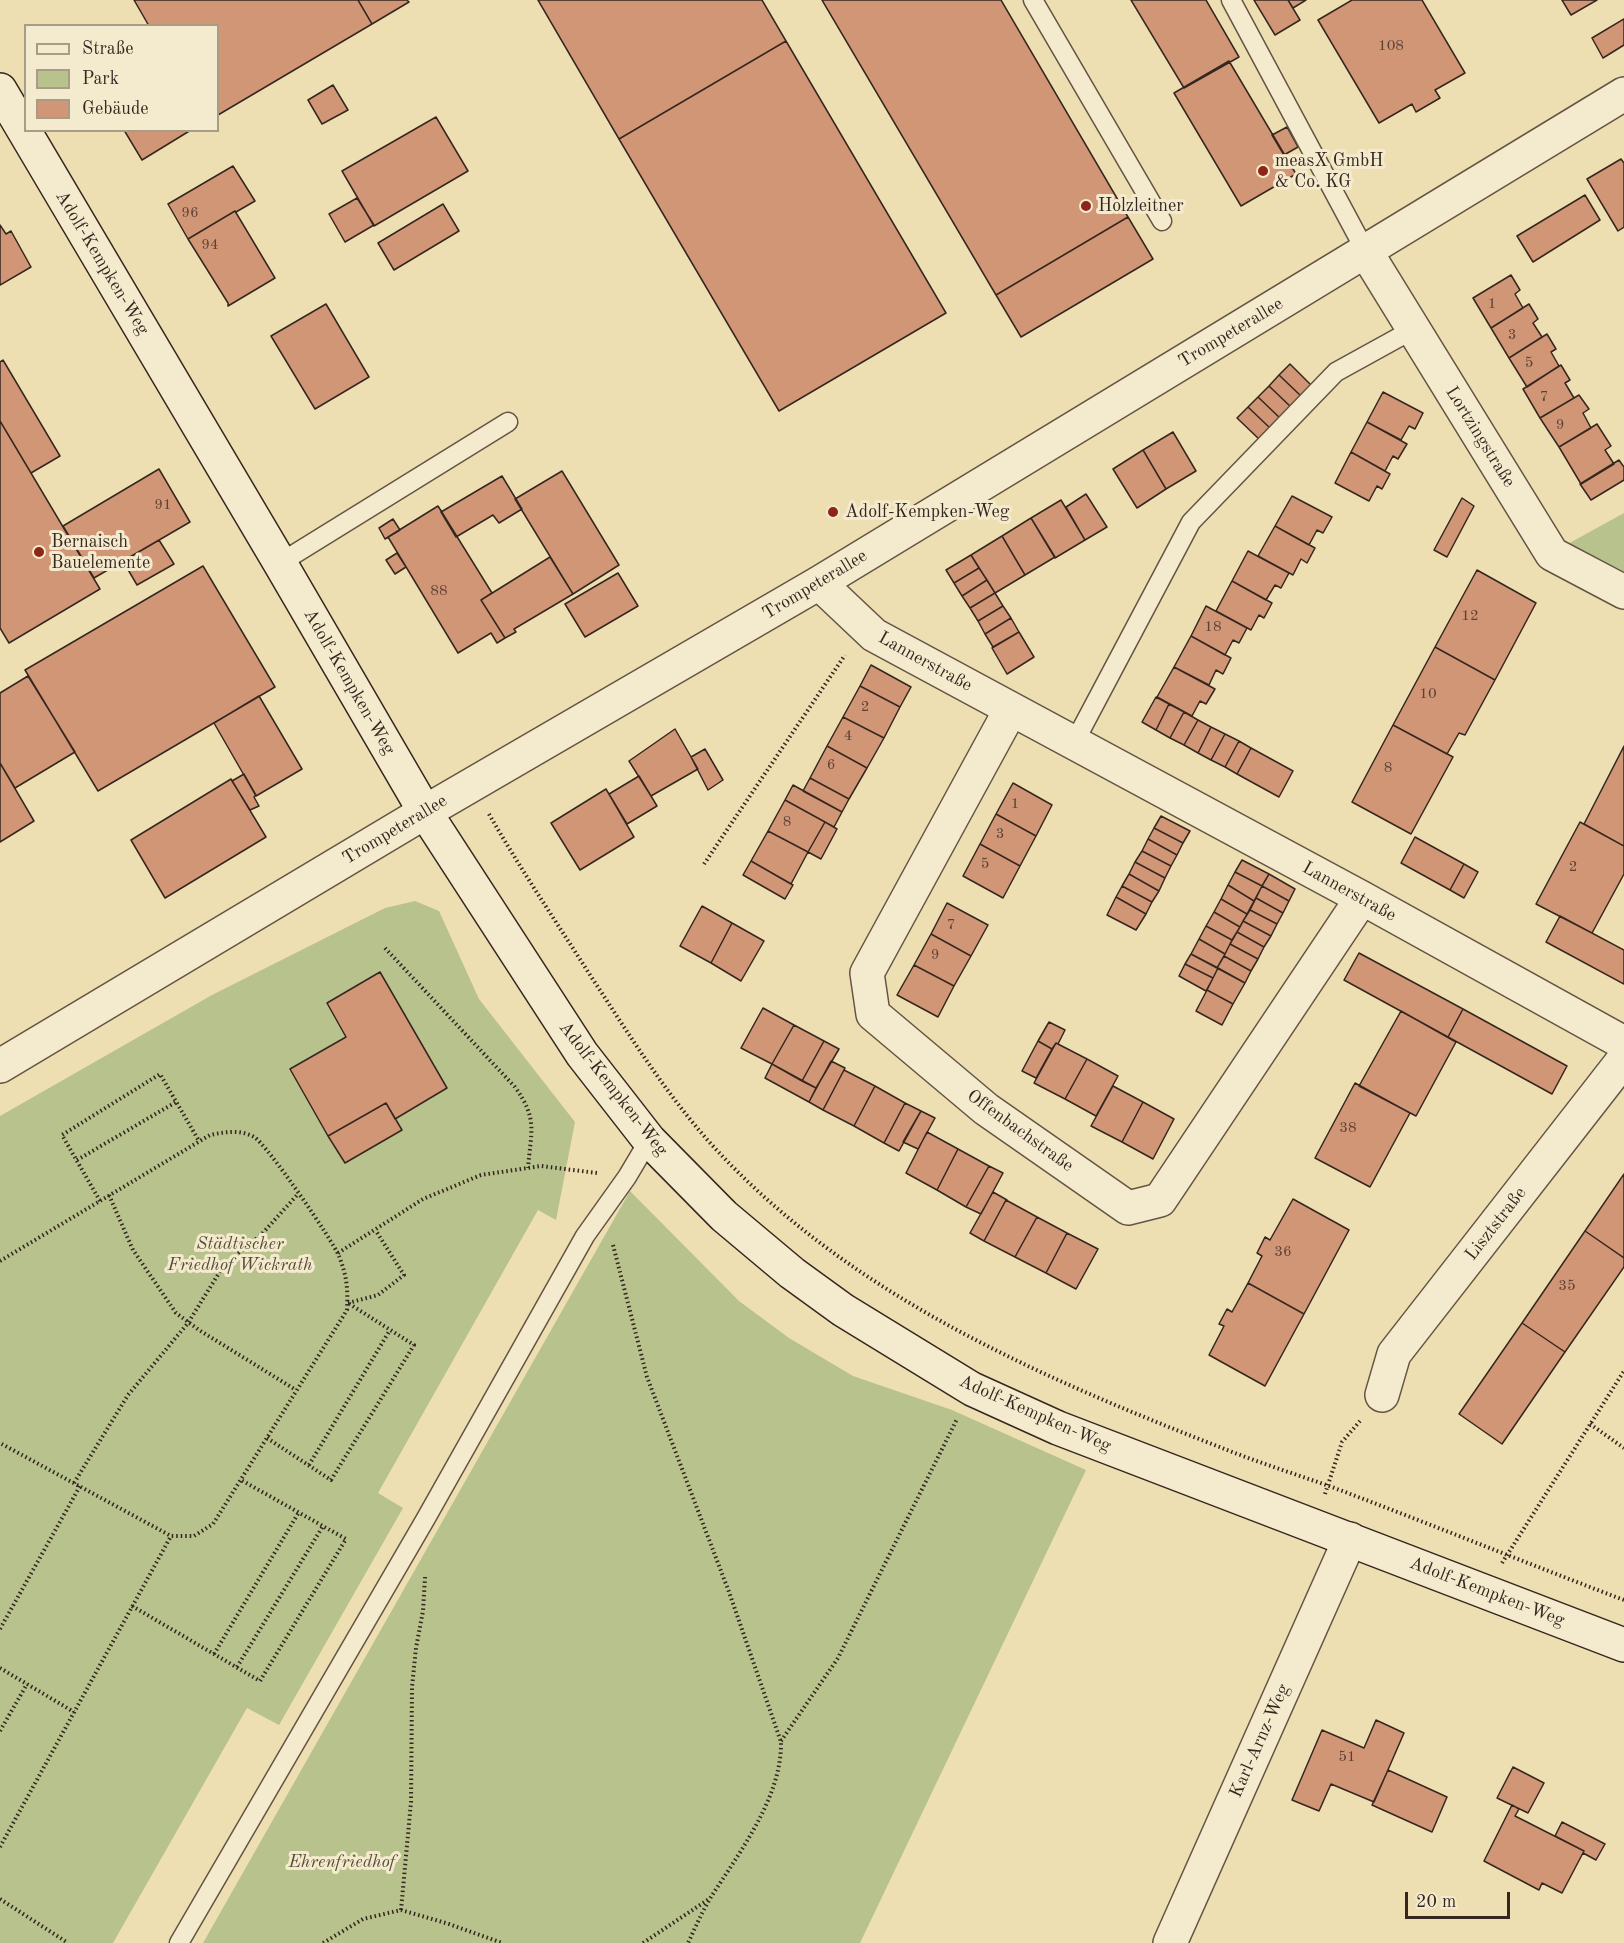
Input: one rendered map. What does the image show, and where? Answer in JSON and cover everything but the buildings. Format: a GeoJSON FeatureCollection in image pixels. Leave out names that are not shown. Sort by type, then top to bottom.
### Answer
{"type":"FeatureCollection","features":[{"type":"Feature","properties":{"kind":"street","name":"Adolf-Kempken-Weg"},"geometry":{"type":"LineString","coordinates":[[0,90],[24,131]]}},
{"type":"Feature","properties":{"kind":"street","name":"Trompeterallee"},"geometry":{"type":"LineString","coordinates":[[0,1066],[472,784],[819,583],[1624,94]]}},
{"type":"Feature","properties":{"kind":"street","name":"Adolf-Kempken-Weg"},"geometry":{"type":"LineString","coordinates":[[25,132],[425,812],[582,1054],[649,1140],[724,1216],[792,1273],[843,1310],[972,1389],[1058,1428],[1624,1645]]}},
{"type":"Feature","properties":{"kind":"street","name":"Lortzingstraße"},"geometry":{"type":"LineString","coordinates":[[1366,252],[1552,554],[1624,592]]}},
{"type":"Feature","properties":{"kind":"street","name":"Lannerstraße"},"geometry":{"type":"LineString","coordinates":[[819,583],[874,635],[1362,898],[1624,1043]]}},
{"type":"Feature","properties":{"kind":"street","name":"Offenbachstraße"},"geometry":{"type":"LineString","coordinates":[[1011,709],[867,973],[873,1014],[986,1109],[1128,1208],[1160,1200],[1362,898]]}},
{"type":"Feature","properties":{"kind":"street","name":"Lisztstraße"},"geometry":{"type":"LineString","coordinates":[[1382,1395],[1394,1354],[1624,1059]]}},
{"type":"Feature","properties":{"kind":"street","name":"Karl-Arnz-Weg"},"geometry":{"type":"LineString","coordinates":[[1170,1943],[1350,1539]]}},
{"type":"Feature","properties":{"kind":"lane"},"geometry":{"type":"LineString","coordinates":[[1034,0],[1162,221]]}},
{"type":"Feature","properties":{"kind":"lane"},"geometry":{"type":"LineString","coordinates":[[1231,0],[1366,252]]}},
{"type":"Feature","properties":{"kind":"lane"},"geometry":{"type":"LineString","coordinates":[[1074,743],[1191,522],[1336,372],[1414,329]]}},
{"type":"Feature","properties":{"kind":"lane"},"geometry":{"type":"LineString","coordinates":[[280,563],[508,422]]}},
{"type":"Feature","properties":{"kind":"lane"},"geometry":{"type":"LineString","coordinates":[[178,1943],[419,1529],[585,1236],[627,1177],[649,1140]]}},
{"type":"Feature","properties":{"kind":"path"},"geometry":{"type":"LineString","coordinates":[[704,864],[864,627]]}},
{"type":"Feature","properties":{"kind":"path"},"geometry":{"type":"LineString","coordinates":[[472,784],[521,870],[642,1056],[689,1120],[729,1163],[802,1229],[852,1265],[953,1328],[1051,1377],[1236,1454],[1327,1486],[1624,1600]]}},
{"type":"Feature","properties":{"kind":"path"},"geometry":{"type":"LineString","coordinates":[[385,948],[515,1087],[526,1102],[532,1122],[528,1168]]}},
{"type":"Feature","properties":{"kind":"path"},"geometry":{"type":"LineString","coordinates":[[100,1201],[62,1135],[160,1074],[199,1141]]}},
{"type":"Feature","properties":{"kind":"path"},"geometry":{"type":"LineString","coordinates":[[77,1161],[176,1102]]}},
{"type":"Feature","properties":{"kind":"path"},"geometry":{"type":"LineString","coordinates":[[0,1261],[199,1141],[210,1135],[232,1130],[256,1137],[280,1166],[338,1254],[348,1283],[347,1310],[213,1524],[194,1536],[171,1536],[0,1443]]}},
{"type":"Feature","properties":{"kind":"path"},"geometry":{"type":"LineString","coordinates":[[338,1254],[423,1199],[481,1175],[541,1166],[627,1177]]}},
{"type":"Feature","properties":{"kind":"path"},"geometry":{"type":"LineString","coordinates":[[74,1483],[128,1395],[188,1323],[224,1265],[261,1235],[298,1194]]}},
{"type":"Feature","properties":{"kind":"path"},"geometry":{"type":"LineString","coordinates":[[109,1195],[133,1250],[176,1313],[188,1323],[296,1390]]}},
{"type":"Feature","properties":{"kind":"path"},"geometry":{"type":"LineString","coordinates":[[604,1209],[646,1377],[729,1592],[781,1742],[774,1785],[765,1805],[740,1855],[710,1899],[688,1943]]}},
{"type":"Feature","properties":{"kind":"path"},"geometry":{"type":"LineString","coordinates":[[347,1303],[378,1295],[404,1275],[376,1231]]}},
{"type":"Feature","properties":{"kind":"path"},"geometry":{"type":"LineString","coordinates":[[267,1438],[331,1480],[414,1346],[347,1303]]}},
{"type":"Feature","properties":{"kind":"path"},"geometry":{"type":"LineString","coordinates":[[309,1465],[390,1330]]}},
{"type":"Feature","properties":{"kind":"path"},"geometry":{"type":"LineString","coordinates":[[1484,1592],[1624,1371]]}},
{"type":"Feature","properties":{"kind":"path"},"geometry":{"type":"LineString","coordinates":[[781,1742],[838,1658],[972,1389]]}},
{"type":"Feature","properties":{"kind":"path"},"geometry":{"type":"LineString","coordinates":[[1317,1527],[1327,1486],[1342,1442],[1382,1395]]}},
{"type":"Feature","properties":{"kind":"path"},"geometry":{"type":"LineString","coordinates":[[1590,1424],[1624,1448]]}},
{"type":"Feature","properties":{"kind":"path"},"geometry":{"type":"LineString","coordinates":[[132,1606],[260,1681],[346,1539],[241,1480]]}},
{"type":"Feature","properties":{"kind":"path"},"geometry":{"type":"LineString","coordinates":[[0,1629],[80,1486]]}},
{"type":"Feature","properties":{"kind":"path"},"geometry":{"type":"LineString","coordinates":[[214,1654],[298,1512]]}},
{"type":"Feature","properties":{"kind":"path"},"geometry":{"type":"LineString","coordinates":[[237,1667],[323,1526]]}},
{"type":"Feature","properties":{"kind":"path"},"geometry":{"type":"LineString","coordinates":[[401,1910],[411,1802],[412,1687],[426,1574],[419,1529]]}},
{"type":"Feature","properties":{"kind":"path"},"geometry":{"type":"LineString","coordinates":[[0,1846],[171,1536]]}},
{"type":"Feature","properties":{"kind":"path"},"geometry":{"type":"LineString","coordinates":[[0,1668],[74,1712]]}},
{"type":"Feature","properties":{"kind":"path"},"geometry":{"type":"LineString","coordinates":[[0,1731],[27,1684]]}},
{"type":"Feature","properties":{"kind":"path"},"geometry":{"type":"LineString","coordinates":[[0,1899],[68,1943]]}},
{"type":"Feature","properties":{"kind":"path"},"geometry":{"type":"LineString","coordinates":[[643,1943],[710,1899]]}},
{"type":"Feature","properties":{"kind":"path"},"geometry":{"type":"LineString","coordinates":[[323,1943],[363,1919],[401,1910],[460,1927],[502,1943]]}},
{"type":"Feature","properties":{"kind":"green space"},"geometry":{"type":"Polygon","coordinates":[[[1624,513],[1624,576],[1566,545],[1624,513]]]}},
{"type":"Feature","properties":{"kind":"green space","name":"Städtischer Friedhof Wickrath"},"geometry":{"type":"Polygon","coordinates":[[[415,901],[439,911],[479,999],[575,1122],[556,1220],[538,1210],[378,1493],[403,1508],[279,1725],[247,1708],[113,1943],[0,1943],[0,1116],[212,995],[385,908],[415,901]]]}},
{"type":"Feature","properties":{"kind":"green space","name":"Ehrenfriedhof"},"geometry":{"type":"Polygon","coordinates":[[[630,1191],[739,1301],[789,1338],[853,1376],[952,1410],[1086,1470],[860,1943],[203,1943],[630,1191]]]}},
{"type":"Feature","properties":{"kind":"place","name":"measX GmbH & Co. KG"},"geometry":{"type":"Point","coordinates":[1263,171]}},
{"type":"Feature","properties":{"kind":"place","name":"Holzleitner"},"geometry":{"type":"Point","coordinates":[1086,206]}},
{"type":"Feature","properties":{"kind":"place","name":"Adolf-Kempken-Weg"},"geometry":{"type":"Point","coordinates":[833,512]}},
{"type":"Feature","properties":{"kind":"place","name":"Bernaisch Bauelemente"},"geometry":{"type":"Point","coordinates":[39,552]}}]}
